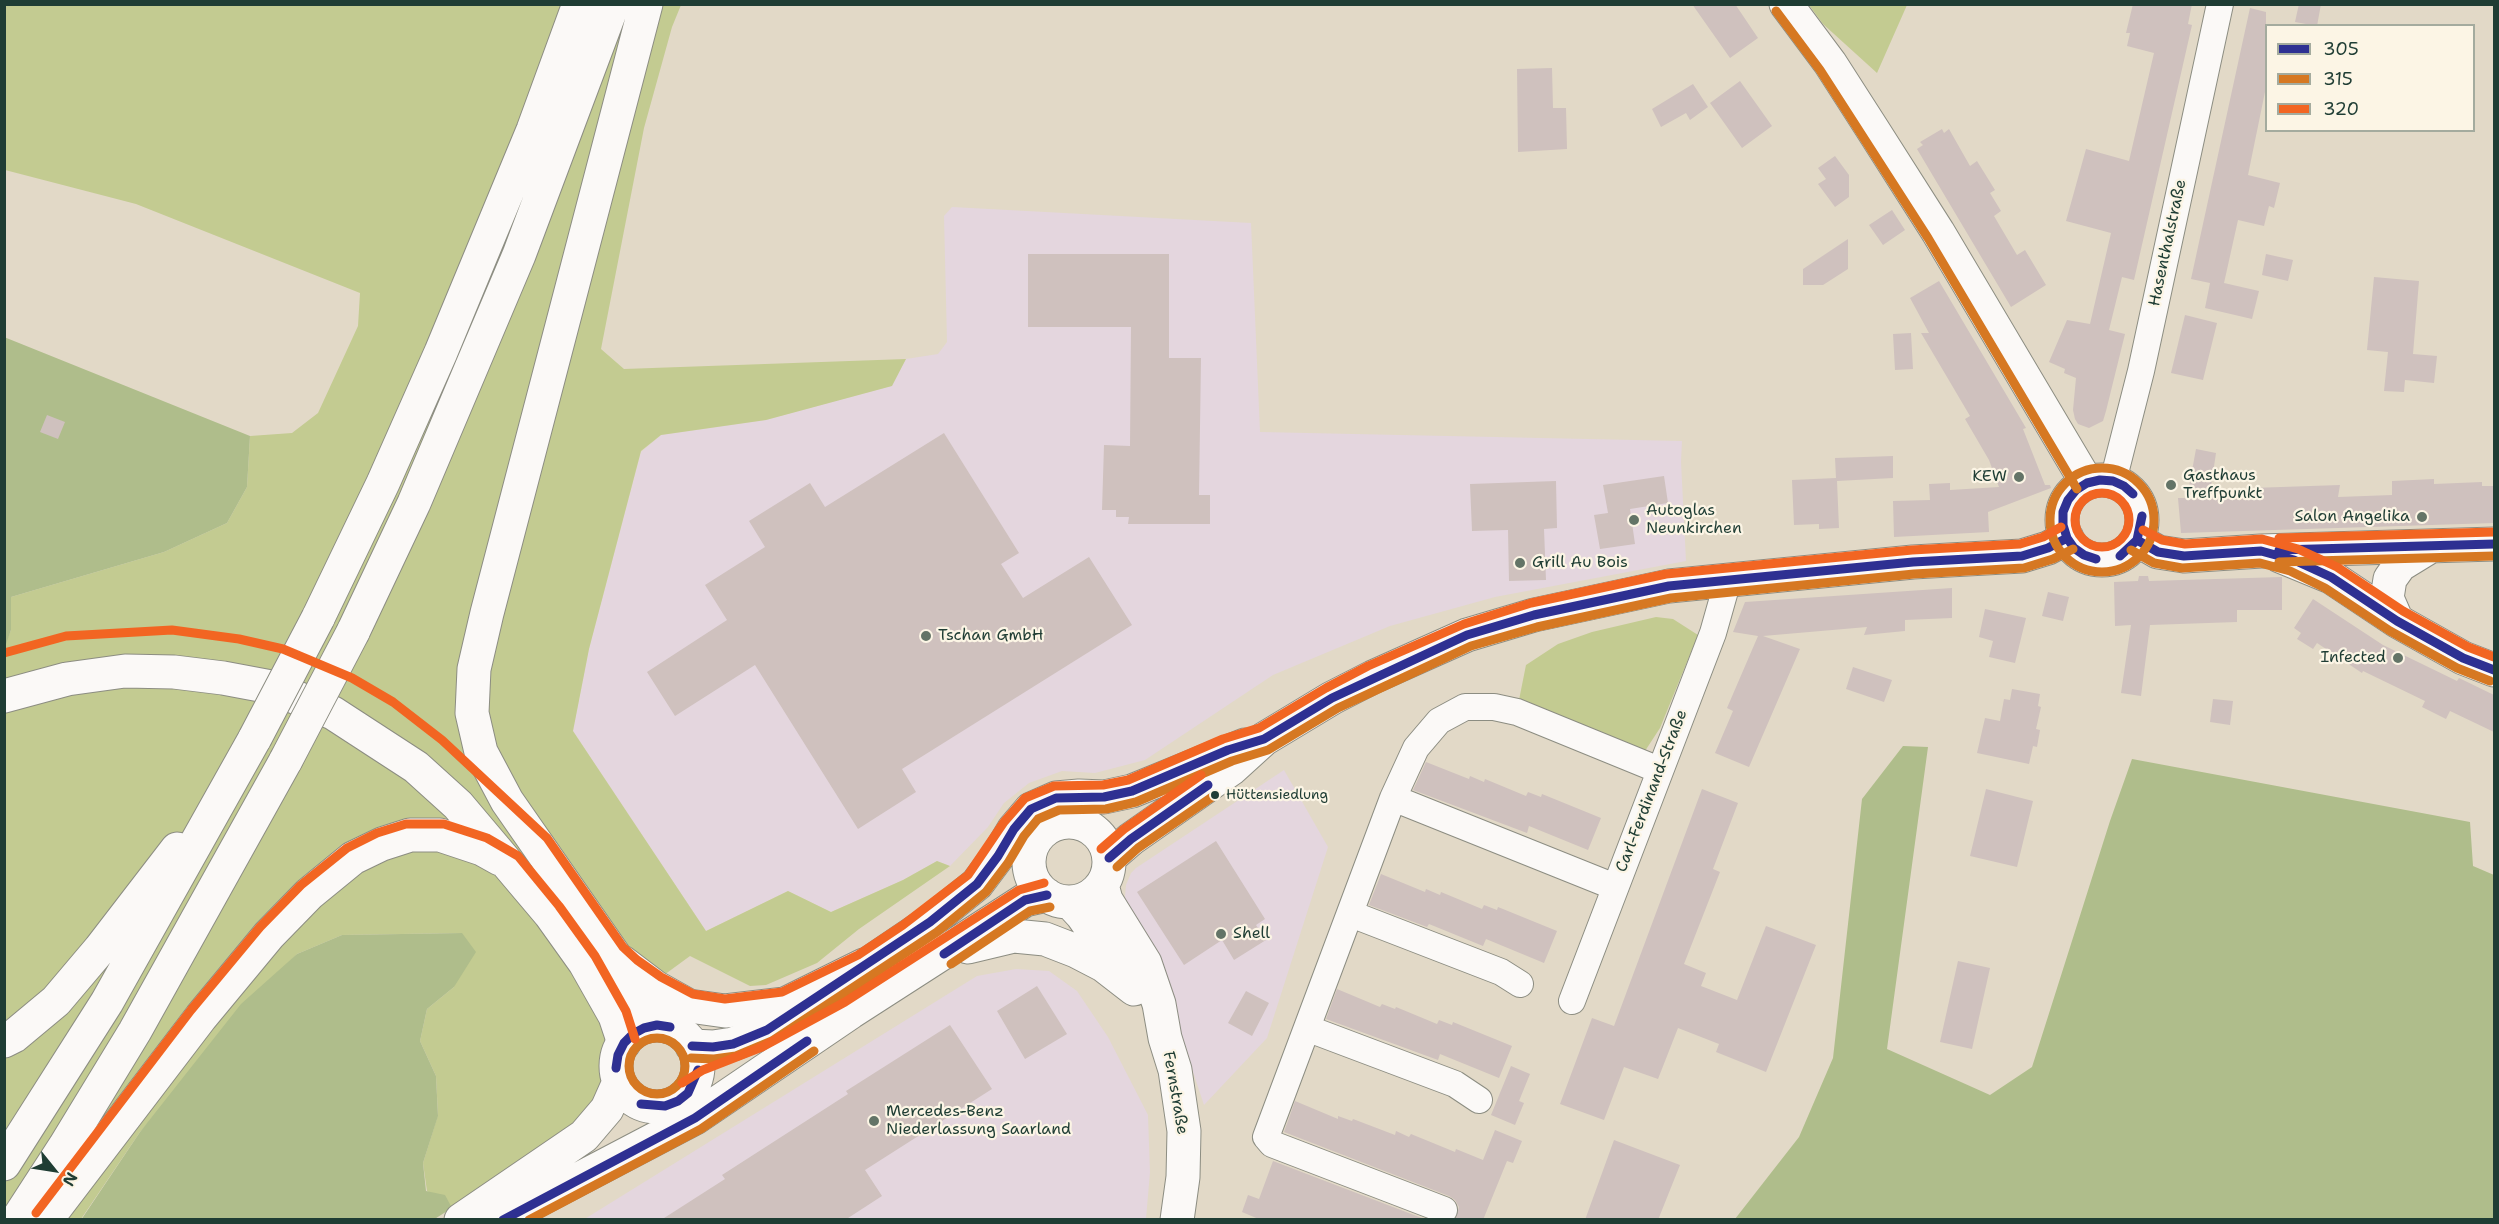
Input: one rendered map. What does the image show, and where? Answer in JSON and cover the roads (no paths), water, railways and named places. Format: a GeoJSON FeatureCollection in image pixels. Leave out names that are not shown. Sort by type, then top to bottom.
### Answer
{"type":"FeatureCollection","features":[{"type":"Feature","properties":{"kind":"main road"},"geometry":{"type":"LineString","coordinates":[[4,1164],[107,1002],[255,738],[318,618],[363,524],[488,242],[537,120],[579,4]]}},
{"type":"Feature","properties":{"kind":"main road"},"geometry":{"type":"LineString","coordinates":[[16,1220],[65,1146],[135,1031],[286,760],[353,632],[397,540],[519,255],[613,4]]}},
{"type":"Feature","properties":{"kind":"main road"},"geometry":{"type":"LineString","coordinates":[[646,4],[487,613],[474,669],[472,713],[481,752],[507,801],[614,955],[628,989],[649,1014],[681,1037],[697,1058],[698,1070],[688,1093]]}},
{"type":"Feature","properties":{"kind":"main road"},"geometry":{"type":"LineString","coordinates":[[1786,4],[1830,63],[2100,482]]}},
{"type":"Feature","properties":{"kind":"main road"},"geometry":{"type":"LineString","coordinates":[[2100,482],[2128,490],[2139,504],[2142,516],[2137,540],[2120,556],[2108,559],[2096,559],[2074,548],[2067,538],[2063,525],[2066,506],[2076,490],[2100,482]]}},
{"type":"Feature","properties":{"kind":"main road"},"geometry":{"type":"LineString","coordinates":[[1102,858],[1231,770],[1264,739],[1332,698],[1467,635],[1593,600],[1669,586],[1913,562],[2022,556],[2048,548],[2067,538]]}},
{"type":"Feature","properties":{"kind":"main road"},"geometry":{"type":"LineString","coordinates":[[2137,540],[2157,552],[2184,556],[2261,551],[2494,544]]}},
{"type":"Feature","properties":{"kind":"main road"},"geometry":{"type":"LineString","coordinates":[[2397,621],[2386,598],[2390,579],[2400,565],[2431,546]]}},
{"type":"Feature","properties":{"kind":"main road"},"geometry":{"type":"LineString","coordinates":[[2261,551],[2294,560],[2331,577],[2397,621],[2463,658],[2494,670]]}},
{"type":"Feature","properties":{"kind":"main road"},"geometry":{"type":"LineString","coordinates":[[4,696],[67,679],[125,671],[183,673],[270,687],[333,713],[416,767],[458,805],[550,914],[585,963],[615,1016],[624,1043]]}},
{"type":"Feature","properties":{"kind":"main road"},"geometry":{"type":"LineString","coordinates":[[930,922],[977,884],[1014,829],[1031,809],[1056,798],[1104,797],[1132,791],[1228,750],[1264,739]]}},
{"type":"Feature","properties":{"kind":"main road"},"geometry":{"type":"LineString","coordinates":[[505,1217],[694,1118],[851,1012],[926,966],[1025,900],[1058,898],[1082,900],[1094,894],[1102,858],[1119,821],[1228,750]]}},
{"type":"Feature","properties":{"kind":"main road"},"geometry":{"type":"LineString","coordinates":[[4,1041],[14,1036],[56,1001],[228,787]]}},
{"type":"Feature","properties":{"kind":"main road"},"geometry":{"type":"LineString","coordinates":[[1058,898],[1033,879],[1029,857],[1032,845],[1039,834],[1060,822],[1073,821],[1085,824],[1102,858]]}},
{"type":"Feature","properties":{"kind":"main road"},"geometry":{"type":"LineString","coordinates":[[46,1220],[201,1017],[269,935],[309,894],[353,858],[382,844],[410,835],[440,835],[482,849],[509,864]]}},
{"type":"Feature","properties":{"kind":"main road"},"geometry":{"type":"LineString","coordinates":[[851,1012],[767,1058],[708,1081],[678,1101],[665,1106],[651,1107],[632,1098],[619,1082],[616,1068],[618,1055],[624,1043],[633,1034],[657,1025],[681,1037],[712,1047],[732,1044],[767,1030],[930,922],[992,889],[1017,870],[1029,857]]}},
{"type":"Feature","properties":{"kind":"main road","name":"Fernstraße"},"geometry":{"type":"LineString","coordinates":[[1102,858],[1106,900],[1145,963],[1160,1004],[1165,1038],[1175,1070],[1184,1131],[1183,1177],[1177,1220]]}},
{"type":"Feature","properties":{"kind":"main road","name":"Fernstraße"},"geometry":{"type":"LineString","coordinates":[[1058,898],[1082,915],[1165,1038]]}},
{"type":"Feature","properties":{"kind":"main road"},"geometry":{"type":"LineString","coordinates":[[926,966],[970,946],[1014,936],[1045,939],[1103,965],[1134,989]]}},
{"type":"Feature","properties":{"kind":"main road"},"geometry":{"type":"LineString","coordinates":[[614,955],[654,987],[689,1006],[725,1011],[785,1004],[864,965]]}},
{"type":"Feature","properties":{"kind":"main road"},"geometry":{"type":"LineString","coordinates":[[461,1220],[584,1136],[607,1109],[619,1082]]}},
{"type":"Feature","properties":{"kind":"main road"},"geometry":{"type":"LineString","coordinates":[[505,1217],[615,1142],[651,1107]]}},
{"type":"Feature","properties":{"kind":"street","name":"Hasenthalstraße"},"geometry":{"type":"LineString","coordinates":[[2100,482],[2141,371],[2220,4]]}},
{"type":"Feature","properties":{"kind":"street","name":"Carl-Ferdinand-Straße"},"geometry":{"type":"LineString","coordinates":[[1572,1001],[1713,633],[1728,579]]}},
{"type":"Feature","properties":{"kind":"street"},"geometry":{"type":"LineString","coordinates":[[1444,1210],[1268,1141],[1266,1137],[1393,798],[1416,748],[1439,721],[1465,707],[1494,707],[1517,712],[1659,770]]}},
{"type":"Feature","properties":{"kind":"street"},"geometry":{"type":"LineString","coordinates":[[1393,798],[1615,887]]}},
{"type":"Feature","properties":{"kind":"street"},"geometry":{"type":"LineString","coordinates":[[1351,914],[1501,972],[1520,984]]}},
{"type":"Feature","properties":{"kind":"street"},"geometry":{"type":"LineString","coordinates":[[1308,1029],[1455,1084],[1479,1100]]}},
{"type":"Feature","properties":{"kind":"place","name":"KEW"},"geometry":{"type":"Point","coordinates":[2019,477]}},
{"type":"Feature","properties":{"kind":"place","name":"Gasthaus Treffpunkt"},"geometry":{"type":"Point","coordinates":[2171,485]}},
{"type":"Feature","properties":{"kind":"place","name":"Salon Angelika"},"geometry":{"type":"Point","coordinates":[2422,517]}},
{"type":"Feature","properties":{"kind":"place","name":"Autoglas Neunkirchen"},"geometry":{"type":"Point","coordinates":[1634,520]}},
{"type":"Feature","properties":{"kind":"place","name":"Grill Au Bois"},"geometry":{"type":"Point","coordinates":[1520,563]}},
{"type":"Feature","properties":{"kind":"place","name":"Tschan GmbH"},"geometry":{"type":"Point","coordinates":[926,636]}},
{"type":"Feature","properties":{"kind":"place","name":"Infected"},"geometry":{"type":"Point","coordinates":[2398,658]}},
{"type":"Feature","properties":{"kind":"place","name":"Hüttensiedlung"},"geometry":{"type":"Point","coordinates":[1215,795]}},
{"type":"Feature","properties":{"kind":"place","name":"Shell"},"geometry":{"type":"Point","coordinates":[1221,934]}},
{"type":"Feature","properties":{"kind":"place","name":"Mercedes-Benz Niederlassung Saarland"},"geometry":{"type":"Point","coordinates":[874,1121]}}]}
